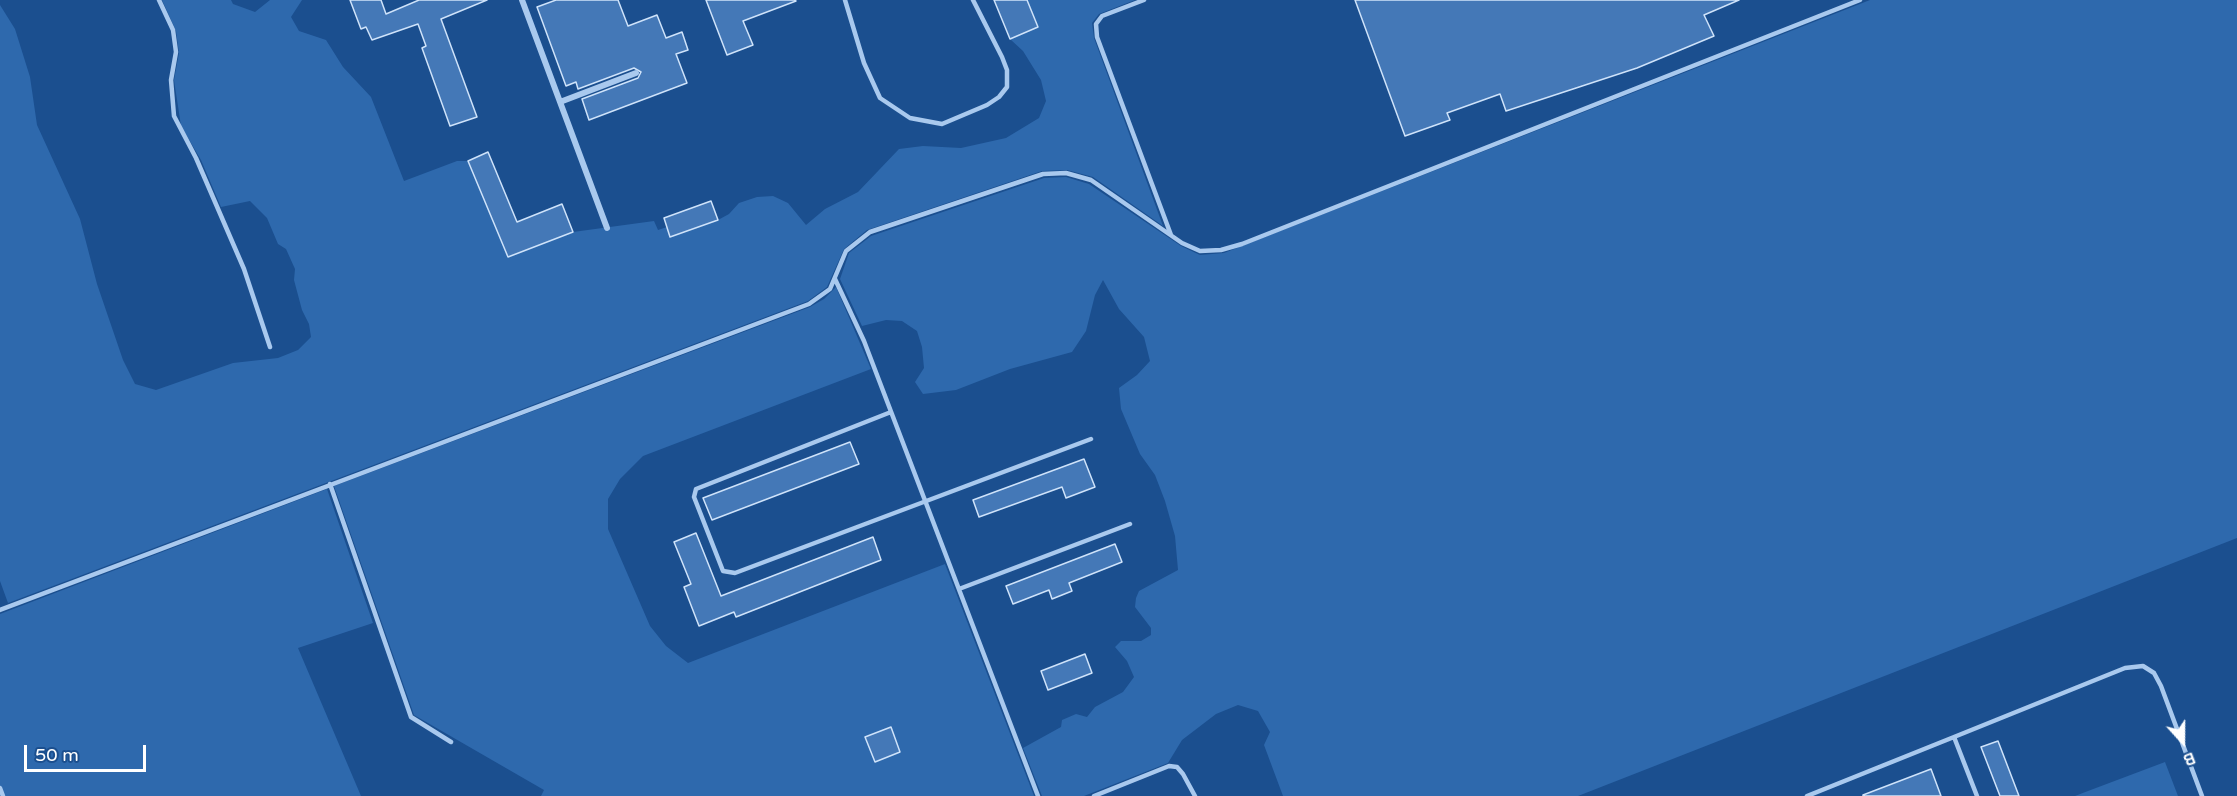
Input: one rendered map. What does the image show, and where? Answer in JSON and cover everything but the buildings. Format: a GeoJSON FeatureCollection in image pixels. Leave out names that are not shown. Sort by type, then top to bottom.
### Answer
{"type":"FeatureCollection","features":[{"type":"Feature","properties":{"kind":"street"},"geometry":{"type":"LineString","coordinates":[[524,0],[607,228]]}},
{"type":"Feature","properties":{"kind":"street"},"geometry":{"type":"LineString","coordinates":[[560,102],[636,73]]}},
{"type":"Feature","properties":{"kind":"lane"},"geometry":{"type":"LineString","coordinates":[[159,0],[172,30],[176,52],[171,80],[177,126],[196,158],[244,269],[270,347]]}},
{"type":"Feature","properties":{"kind":"lane"},"geometry":{"type":"LineString","coordinates":[[845,0],[864,63],[880,98],[910,118],[942,124],[987,105],[999,97],[1007,87],[1007,70],[1002,57],[973,0]]}},
{"type":"Feature","properties":{"kind":"lane"},"geometry":{"type":"LineString","coordinates":[[1144,0],[1101,16],[1096,24],[1097,37],[1171,235]]}},
{"type":"Feature","properties":{"kind":"lane"},"geometry":{"type":"LineString","coordinates":[[0,610],[809,304],[822,297],[836,279],[846,251],[870,232],[1043,174],[1066,173],[1091,180],[1171,235],[1200,251],[1242,244],[1860,0]]}},
{"type":"Feature","properties":{"kind":"lane"},"geometry":{"type":"LineString","coordinates":[[836,279],[854,314],[1038,796]]}},
{"type":"Feature","properties":{"kind":"lane"},"geometry":{"type":"LineString","coordinates":[[891,412],[696,489],[694,493],[697,506],[723,571],[735,573],[1091,439]]}},
{"type":"Feature","properties":{"kind":"lane"},"geometry":{"type":"LineString","coordinates":[[330,484],[411,717],[451,742]]}},
{"type":"Feature","properties":{"kind":"lane"},"geometry":{"type":"LineString","coordinates":[[959,589],[1130,524]]}},
{"type":"Feature","properties":{"kind":"lane"},"geometry":{"type":"LineString","coordinates":[[1807,796],[2125,668],[2143,666],[2154,673],[2162,686],[2202,796]]}},
{"type":"Feature","properties":{"kind":"lane"},"geometry":{"type":"LineString","coordinates":[[1954,737],[1977,796]]}},
{"type":"Feature","properties":{"kind":"lane"},"geometry":{"type":"LineString","coordinates":[[1094,796],[1169,766],[1177,767],[1195,796]]}},
{"type":"Feature","properties":{"kind":"lane"},"geometry":{"type":"LineString","coordinates":[[0,788],[3,796]]}},
{"type":"Feature","properties":{"kind":"shaded area"},"geometry":{"type":"Polygon","coordinates":[[[162,0],[231,0],[233,4],[255,12],[270,0],[302,0],[291,17],[299,31],[326,40],[343,67],[371,97],[404,181],[457,161],[468,161],[508,257],[573,232],[654,221],[658,230],[667,227],[671,237],[718,220],[729,214],[739,203],[757,197],[773,196],[788,203],[806,225],[825,209],[858,192],[899,149],[923,146],[961,148],[1006,138],[1039,118],[1046,101],[1041,80],[1023,51],[1010,39],[1038,27],[1027,0],[1135,0],[1099,14],[1092,23],[1094,38],[1163,226],[1093,177],[1067,170],[1042,171],[867,230],[844,249],[827,287],[808,301],[8,603],[0,581],[0,5],[15,29],[30,77],[37,125],[80,219],[97,284],[123,360],[135,384],[156,390],[233,363],[278,358],[298,350],[311,337],[294,280],[295,269],[286,249],[278,244],[267,218],[250,201],[221,207],[201,160],[181,126],[174,80],[179,53],[176,31],[162,0]]]}},
{"type":"Feature","properties":{"kind":"shaded area"},"geometry":{"type":"Polygon","coordinates":[[[1870,0],[2237,0],[2237,538],[1578,796],[1283,796],[1264,745],[1270,732],[1258,711],[1238,705],[1216,714],[1182,740],[1168,763],[1084,796],[1042,796],[1023,748],[1061,727],[1062,720],[1076,714],[1087,717],[1095,707],[1123,692],[1134,677],[1127,661],[1115,647],[1121,641],[1141,641],[1151,635],[1151,628],[1135,607],[1139,591],[1178,570],[1175,536],[1165,501],[1155,475],[1140,454],[1121,409],[1119,388],[1137,375],[1150,361],[1144,337],[1119,309],[1103,280],[1095,295],[1086,331],[1072,352],[1010,369],[956,390],[923,394],[915,382],[924,368],[922,347],[917,331],[902,321],[886,320],[862,326],[840,279],[849,253],[871,236],[1044,178],[1066,177],[1089,184],[1181,246],[1200,255],[1224,253],[1870,0]]]}},
{"type":"Feature","properties":{"kind":"shaded area"},"geometry":{"type":"Polygon","coordinates":[[[836,287],[871,369],[643,456],[620,479],[608,499],[608,529],[650,626],[666,646],[688,663],[945,564],[1034,796],[541,796],[544,790],[414,715],[334,486],[810,307],[824,299],[836,287]]]}},
{"type":"Feature","properties":{"kind":"shaded area"},"geometry":{"type":"Polygon","coordinates":[[[327,489],[373,623],[298,648],[361,796],[0,796],[0,614],[327,489]]]}},
{"type":"Feature","properties":{"kind":"shaded area"},"geometry":{"type":"Polygon","coordinates":[[[2165,762],[2178,796],[2075,796],[2088,791],[2165,762]]]}}]}
